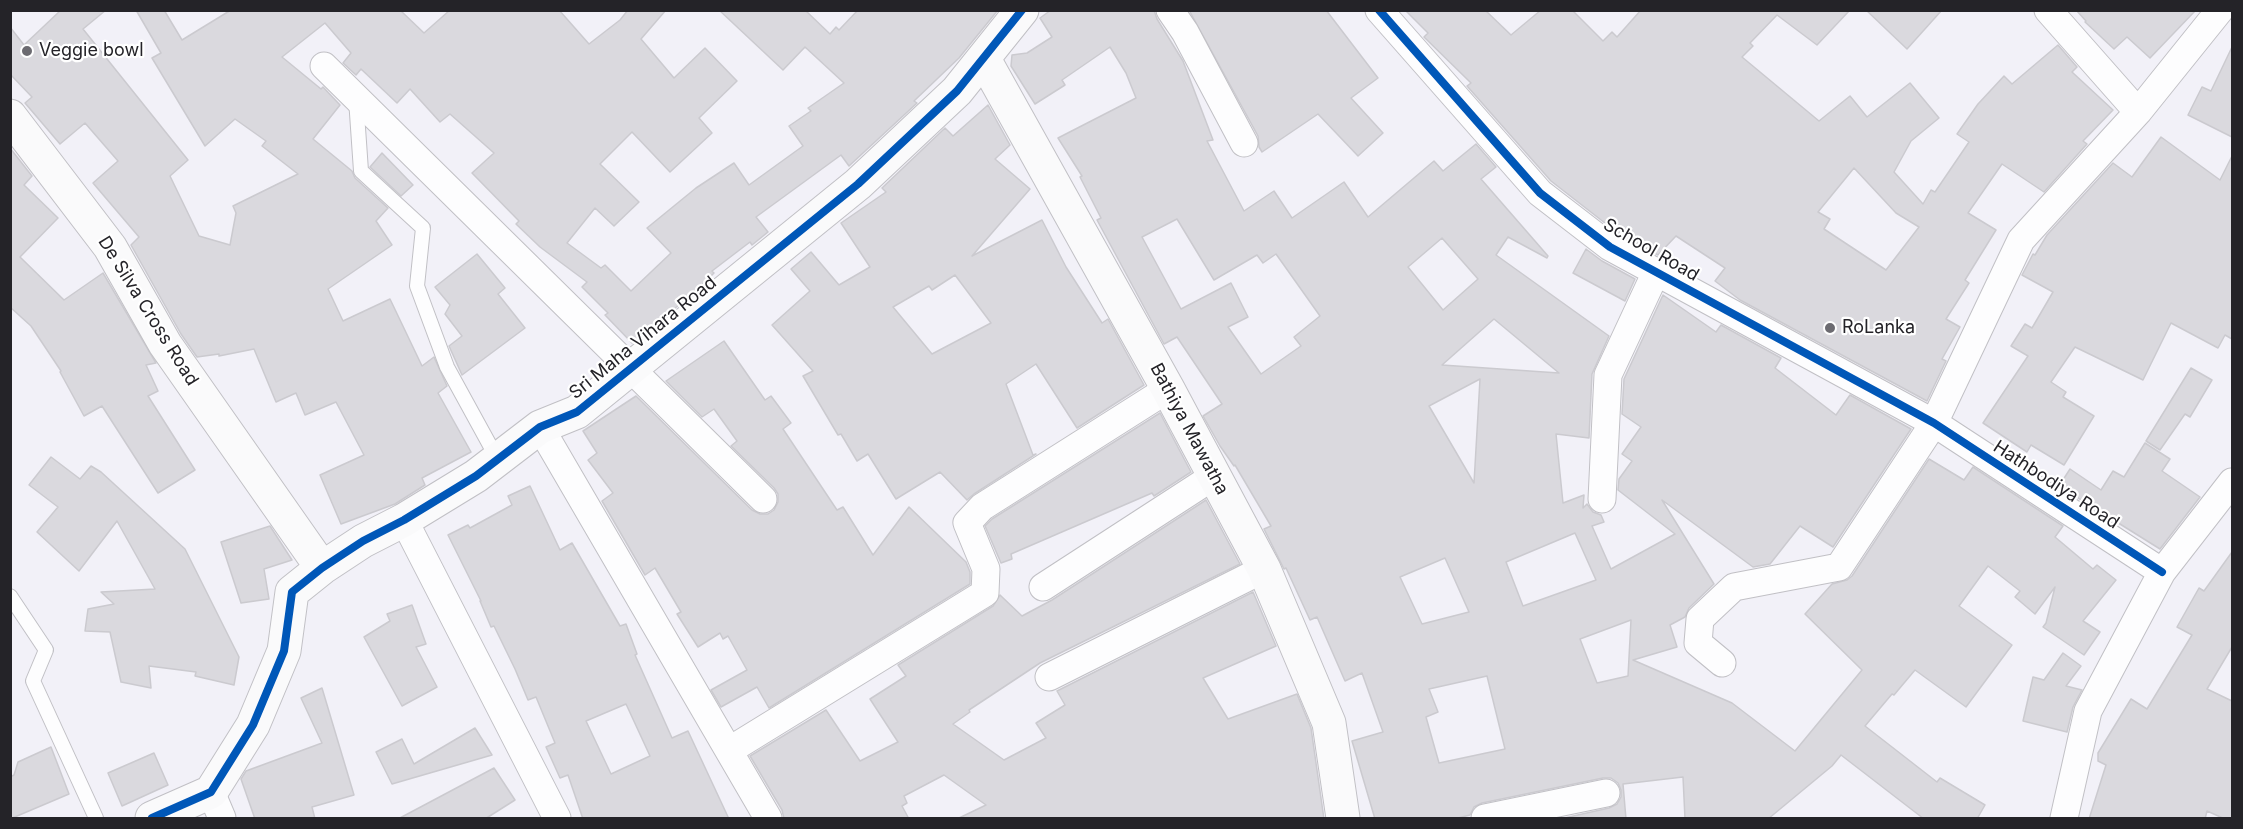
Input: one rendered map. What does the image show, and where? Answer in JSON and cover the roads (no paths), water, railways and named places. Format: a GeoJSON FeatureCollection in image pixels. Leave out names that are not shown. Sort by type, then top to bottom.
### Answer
{"type":"FeatureCollection","features":[{"type":"Feature","properties":{"kind":"street","name":"Sri Maha Vihara Road"},"geometry":{"type":"LineString","coordinates":[[152,819],[217,805],[284,651],[292,592],[322,568],[363,541],[404,520],[477,476],[540,427],[577,412],[630,370],[858,184],[957,91],[1022,10]]}},
{"type":"Feature","properties":{"kind":"street"},"geometry":{"type":"LineString","coordinates":[[1170,10],[1185,32],[1244,143]]}},
{"type":"Feature","properties":{"kind":"street","name":"School Road"},"geometry":{"type":"LineString","coordinates":[[1379,10],[1540,193],[1610,247],[1934,423]]}},
{"type":"Feature","properties":{"kind":"street"},"geometry":{"type":"LineString","coordinates":[[2048,10],[2138,112]]}},
{"type":"Feature","properties":{"kind":"street"},"geometry":{"type":"LineString","coordinates":[[1722,663],[1698,642],[1700,619],[1734,587],[1839,567],[1934,423],[2021,240],[2138,112],[2220,10]]}},
{"type":"Feature","properties":{"kind":"street","name":"Bathiya Mawatha"},"geometry":{"type":"LineString","coordinates":[[984,59],[1168,389],[1264,569],[1329,723],[1343,819]]}},
{"type":"Feature","properties":{"kind":"street"},"geometry":{"type":"LineString","coordinates":[[324,66],[763,499]]}},
{"type":"Feature","properties":{"kind":"street","name":"De Silva Cross Road"},"geometry":{"type":"LineString","coordinates":[[10,116],[110,247],[165,344],[322,568]]}},
{"type":"Feature","properties":{"kind":"street"},"geometry":{"type":"LineString","coordinates":[[1602,499],[1608,375],[1656,272]]}},
{"type":"Feature","properties":{"kind":"street"},"geometry":{"type":"LineString","coordinates":[[730,750],[985,593],[986,569],[968,523],[982,507],[1168,389]]}},
{"type":"Feature","properties":{"kind":"street","name":"Hathbodiya Road"},"geometry":{"type":"LineString","coordinates":[[1934,423],[2162,572]]}},
{"type":"Feature","properties":{"kind":"street"},"geometry":{"type":"LineString","coordinates":[[540,427],[730,750],[768,819]]}},
{"type":"Feature","properties":{"kind":"street"},"geometry":{"type":"LineString","coordinates":[[1043,587],[1214,476]]}},
{"type":"Feature","properties":{"kind":"street"},"geometry":{"type":"LineString","coordinates":[[2064,819],[2088,711],[2162,572],[2232,482]]}},
{"type":"Feature","properties":{"kind":"street"},"geometry":{"type":"LineString","coordinates":[[404,520],[557,819]]}},
{"type":"Feature","properties":{"kind":"street"},"geometry":{"type":"LineString","coordinates":[[1048,677],[1264,569]]}},
{"type":"Feature","properties":{"kind":"street"},"geometry":{"type":"LineString","coordinates":[[1485,819],[1606,793]]}},
{"type":"Feature","properties":{"kind":"lane"},"geometry":{"type":"LineString","coordinates":[[356,99],[361,171],[423,228],[417,286],[447,367],[498,460]]}},
{"type":"Feature","properties":{"kind":"lane"},"geometry":{"type":"LineString","coordinates":[[10,596],[46,650],[33,681],[96,819]]}},
{"type":"Feature","properties":{"kind":"place","name":"Veggie bowl"},"geometry":{"type":"Point","coordinates":[27,51]}},
{"type":"Feature","properties":{"kind":"place","name":"RoLanka"},"geometry":{"type":"Point","coordinates":[1830,328]}}]}
